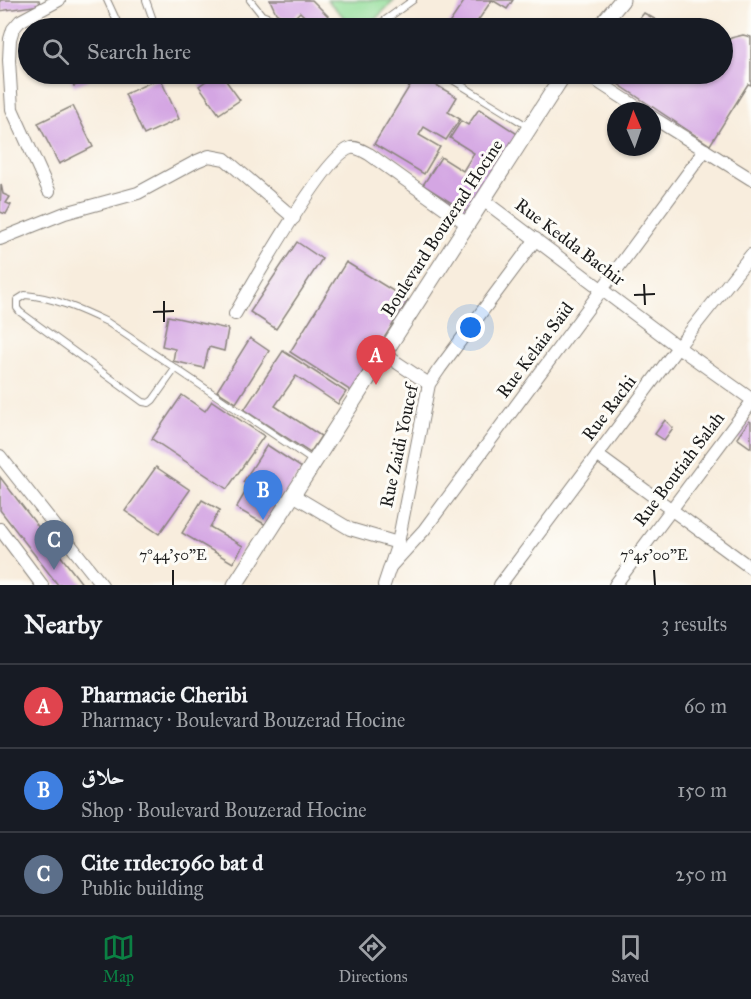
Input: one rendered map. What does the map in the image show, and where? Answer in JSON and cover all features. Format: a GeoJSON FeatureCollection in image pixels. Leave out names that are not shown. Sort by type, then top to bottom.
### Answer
{"type":"FeatureCollection","features":[{"type":"Feature","properties":{"kind":"street"},"geometry":{"type":"LineString","coordinates":[[26,18],[59,0]]}},
{"type":"Feature","properties":{"kind":"street"},"geometry":{"type":"LineString","coordinates":[[607,18],[622,0]]}},
{"type":"Feature","properties":{"kind":"street"},"geometry":{"type":"LineString","coordinates":[[18,24],[13,29],[10,39],[12,109],[49,191]]}},
{"type":"Feature","properties":{"kind":"street","name":"Boulevard Bouzerad Hocine"},"geometry":{"type":"LineString","coordinates":[[236,585],[558,84]]}},
{"type":"Feature","properties":{"kind":"street"},"geometry":{"type":"LineString","coordinates":[[601,84],[629,102]]}},
{"type":"Feature","properties":{"kind":"street"},"geometry":{"type":"LineString","coordinates":[[661,123],[751,179]]}},
{"type":"Feature","properties":{"kind":"street"},"geometry":{"type":"LineString","coordinates":[[235,314],[321,178],[341,153],[351,148],[359,148],[369,154],[467,224]]}},
{"type":"Feature","properties":{"kind":"street","name":"Rue Kelaia Saïd"},"geometry":{"type":"LineString","coordinates":[[390,567],[424,530],[705,150]]}},
{"type":"Feature","properties":{"kind":"street"},"geometry":{"type":"LineString","coordinates":[[0,239],[65,213],[138,193],[209,156],[225,159],[294,218]]}},
{"type":"Feature","properties":{"kind":"street","name":"Rue Kedda Bachir"},"geometry":{"type":"LineString","coordinates":[[483,200],[751,401]]}},
{"type":"Feature","properties":{"kind":"street","name":"Rue Zaidi Youcef"},"geometry":{"type":"LineString","coordinates":[[384,585],[398,543],[429,384],[536,239]]}},
{"type":"Feature","properties":{"kind":"street","name":"Rue Rachi"},"geometry":{"type":"LineString","coordinates":[[500,585],[678,347],[751,255]]}},
{"type":"Feature","properties":{"kind":"street"},"geometry":{"type":"LineString","coordinates":[[384,354],[429,384]]}},
{"type":"Feature","properties":{"kind":"street","name":"Rue Boutiah Salah"},"geometry":{"type":"LineString","coordinates":[[615,585],[751,401]]}},
{"type":"Feature","properties":{"kind":"street"},"geometry":{"type":"LineString","coordinates":[[597,455],[751,568]]}},
{"type":"Feature","properties":{"kind":"street"},"geometry":{"type":"LineString","coordinates":[[0,456],[102,585]]}},
{"type":"Feature","properties":{"kind":"street"},"geometry":{"type":"LineString","coordinates":[[293,495],[350,529],[398,543]]}},
{"type":"Feature","properties":{"kind":"street"},"geometry":{"type":"LineString","coordinates":[[0,529],[42,585]]}},
{"type":"Feature","properties":{"kind":"lane"},"geometry":{"type":"LineString","coordinates":[[107,0],[115,18]]}},
{"type":"Feature","properties":{"kind":"lane"},"geometry":{"type":"LineString","coordinates":[[146,0],[152,18]]}},
{"type":"Feature","properties":{"kind":"lane"},"geometry":{"type":"LineString","coordinates":[[250,0],[262,15],[270,18]]}},
{"type":"Feature","properties":{"kind":"lane"},"geometry":{"type":"LineString","coordinates":[[388,18],[412,0]]}},
{"type":"Feature","properties":{"kind":"lane"},"geometry":{"type":"LineString","coordinates":[[459,84],[530,127]]}},
{"type":"Feature","properties":{"kind":"lane"},"geometry":{"type":"LineString","coordinates":[[175,369],[153,400],[149,403],[143,402],[20,312],[17,308],[17,300],[25,295],[36,296],[92,314],[107,322],[315,462]]}},
{"type":"Feature","properties":{"kind":"green space"},"geometry":{"type":"Polygon","coordinates":[[[327,0],[395,0],[376,18],[345,18],[327,0]]]}},
{"type":"Feature","properties":{"kind":"building"},"geometry":{"type":"Polygon","coordinates":[[[0,0],[39,0],[40,5],[0,11],[0,0]]]}},
{"type":"Feature","properties":{"kind":"building"},"geometry":{"type":"Polygon","coordinates":[[[270,0],[312,0],[330,18],[306,18],[300,12],[294,18],[282,17],[276,13],[270,0]]]}},
{"type":"Feature","properties":{"kind":"building"},"geometry":{"type":"Polygon","coordinates":[[[465,0],[492,0],[480,18],[453,18],[465,0]]]}},
{"type":"Feature","properties":{"kind":"building"},"geometry":{"type":"Polygon","coordinates":[[[492,0],[513,0],[507,9],[492,0]]]}},
{"type":"Feature","properties":{"kind":"building"},"geometry":{"type":"Polygon","coordinates":[[[644,13],[653,18],[640,18],[644,13]]]}},
{"type":"Feature","properties":{"kind":"building"},"geometry":{"type":"Polygon","coordinates":[[[743,35],[751,37],[751,85],[748,84],[710,145],[661,112],[661,102],[645,102],[618,84],[733,84],[733,38],[743,35]]]}},
{"type":"Feature","properties":{"kind":"building"},"geometry":{"type":"Polygon","coordinates":[[[147,84],[163,84],[179,119],[144,135],[125,94],[147,84]]]}},
{"type":"Feature","properties":{"kind":"building"},"geometry":{"type":"Polygon","coordinates":[[[202,84],[228,84],[240,100],[219,114],[199,86],[202,84]]]}},
{"type":"Feature","properties":{"kind":"building"},"geometry":{"type":"Polygon","coordinates":[[[411,84],[434,84],[457,97],[448,112],[460,119],[446,140],[424,127],[419,135],[440,147],[424,174],[374,144],[411,84]]]}},
{"type":"Feature","properties":{"kind":"building"},"geometry":{"type":"Polygon","coordinates":[[[73,106],[93,147],[59,164],[38,123],[73,106]]]}},
{"type":"Feature","properties":{"kind":"building"},"geometry":{"type":"Polygon","coordinates":[[[479,109],[519,135],[469,214],[423,185],[441,157],[463,171],[474,153],[450,138],[461,121],[468,125],[479,109]]]}},
{"type":"Feature","properties":{"kind":"building"},"geometry":{"type":"Polygon","coordinates":[[[1,184],[3,194],[10,197],[6,203],[11,205],[6,214],[0,212],[1,184]]]}},
{"type":"Feature","properties":{"kind":"building"},"geometry":{"type":"Polygon","coordinates":[[[297,242],[322,259],[276,329],[250,312],[297,242]]]}},
{"type":"Feature","properties":{"kind":"building"},"geometry":{"type":"Polygon","coordinates":[[[346,262],[408,300],[351,391],[290,352],[346,262]]]}},
{"type":"Feature","properties":{"kind":"building"},"geometry":{"type":"Polygon","coordinates":[[[168,316],[228,329],[224,351],[209,347],[204,368],[173,361],[175,349],[162,346],[168,316]]]}},
{"type":"Feature","properties":{"kind":"building"},"geometry":{"type":"Polygon","coordinates":[[[250,338],[269,351],[236,403],[217,391],[250,338]]]}},
{"type":"Feature","properties":{"kind":"building"},"geometry":{"type":"Polygon","coordinates":[[[283,351],[346,392],[338,404],[296,376],[275,406],[321,436],[310,453],[244,410],[283,351]]]}},
{"type":"Feature","properties":{"kind":"building"},"geometry":{"type":"Polygon","coordinates":[[[182,395],[205,411],[212,401],[264,436],[227,489],[152,439],[182,395]]]}},
{"type":"Feature","properties":{"kind":"building"},"geometry":{"type":"Polygon","coordinates":[[[665,420],[673,428],[664,440],[655,434],[665,420]]]}},
{"type":"Feature","properties":{"kind":"building"},"geometry":{"type":"Polygon","coordinates":[[[749,421],[751,422],[751,448],[737,438],[749,421]]]}},
{"type":"Feature","properties":{"kind":"building"},"geometry":{"type":"Polygon","coordinates":[[[267,445],[302,468],[266,525],[236,508],[249,486],[243,482],[267,445]]]}},
{"type":"Feature","properties":{"kind":"building"},"geometry":{"type":"Polygon","coordinates":[[[156,467],[190,490],[159,534],[125,511],[156,467]]]}},
{"type":"Feature","properties":{"kind":"building"},"geometry":{"type":"Polygon","coordinates":[[[0,477],[83,585],[58,585],[0,510],[0,477]]]}},
{"type":"Feature","properties":{"kind":"building"},"geometry":{"type":"Polygon","coordinates":[[[202,500],[220,510],[210,527],[243,546],[233,563],[182,533],[202,500]]]}},
{"type":"Feature","properties":{"kind":"place","name":"Pharmacie Cheribi"},"geometry":{"type":"Point","coordinates":[376,385]}},
{"type":"Feature","properties":{"kind":"place","name":"حلاق"},"geometry":{"type":"Point","coordinates":[263,520]}},
{"type":"Feature","properties":{"kind":"place","name":"Cite 11dec1960 bat d"},"geometry":{"type":"Point","coordinates":[54,570]}}]}
